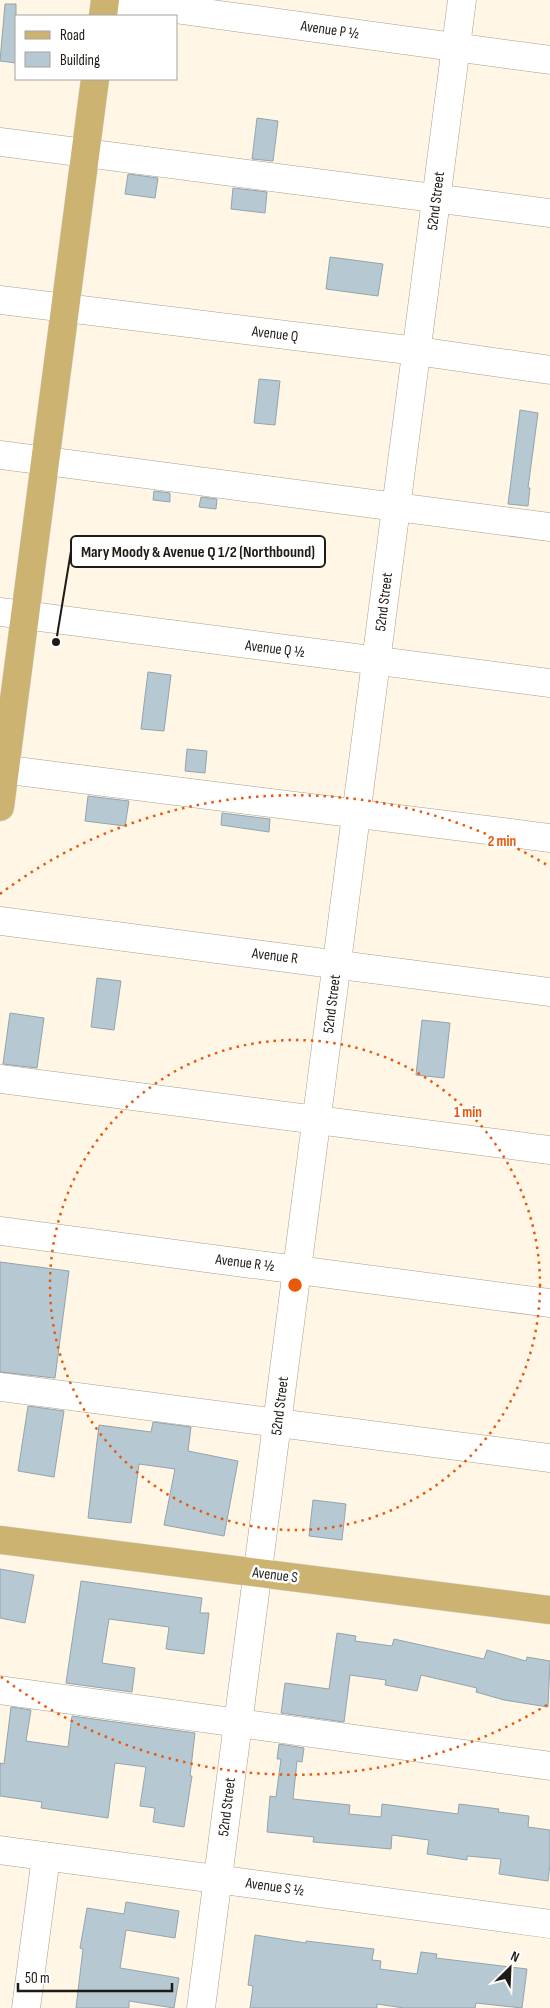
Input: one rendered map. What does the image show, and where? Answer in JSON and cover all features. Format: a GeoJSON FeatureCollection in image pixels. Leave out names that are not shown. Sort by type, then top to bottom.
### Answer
{"type":"FeatureCollection","features":[{"type":"Feature","properties":{"kind":"main road"},"geometry":{"type":"LineString","coordinates":[[103,15],[105,0]]}},
{"type":"Feature","properties":{"kind":"main road"},"geometry":{"type":"LineString","coordinates":[[0,808],[13,614],[45,460],[95,80]]}},
{"type":"Feature","properties":{"kind":"main road","name":"Avenue S"},"geometry":{"type":"LineString","coordinates":[[0,1540],[550,1610]]}},
{"type":"Feature","properties":{"kind":"street","name":"Avenue P ½"},"geometry":{"type":"LineString","coordinates":[[109,0],[550,60]]}},
{"type":"Feature","properties":{"kind":"street","name":"52nd Street"},"geometry":{"type":"LineString","coordinates":[[201,2008],[462,0]]}},
{"type":"Feature","properties":{"kind":"street"},"geometry":{"type":"LineString","coordinates":[[0,142],[550,213]]}},
{"type":"Feature","properties":{"kind":"street","name":"Avenue Q"},"geometry":{"type":"LineString","coordinates":[[0,300],[417,351],[550,370]]}},
{"type":"Feature","properties":{"kind":"street"},"geometry":{"type":"LineString","coordinates":[[0,455],[550,527]]}},
{"type":"Feature","properties":{"kind":"street","name":"Avenue Q ½"},"geometry":{"type":"LineString","coordinates":[[13,614],[550,683]]}},
{"type":"Feature","properties":{"kind":"street"},"geometry":{"type":"LineString","coordinates":[[2,769],[550,838]]}},
{"type":"Feature","properties":{"kind":"street","name":"Avenue R"},"geometry":{"type":"LineString","coordinates":[[0,921],[550,992]]}},
{"type":"Feature","properties":{"kind":"street"},"geometry":{"type":"LineString","coordinates":[[0,1079],[550,1150]]}},
{"type":"Feature","properties":{"kind":"street","name":"Avenue R ½"},"geometry":{"type":"LineString","coordinates":[[0,1231],[550,1303]]}},
{"type":"Feature","properties":{"kind":"street"},"geometry":{"type":"LineString","coordinates":[[0,1387],[550,1458]]}},
{"type":"Feature","properties":{"kind":"street"},"geometry":{"type":"LineString","coordinates":[[0,1690],[550,1766]]}},
{"type":"Feature","properties":{"kind":"street","name":"Avenue S ½"},"geometry":{"type":"LineString","coordinates":[[0,1850],[550,1924]]}},
{"type":"Feature","properties":{"kind":"street"},"geometry":{"type":"LineString","coordinates":[[26,2008],[46,1857]]}},
{"type":"Feature","properties":{"kind":"building"},"geometry":{"type":"Polygon","coordinates":[[[5,4],[16,4],[15,63],[0,61],[5,4]]]}},
{"type":"Feature","properties":{"kind":"building"},"geometry":{"type":"Polygon","coordinates":[[[257,118],[278,121],[273,161],[252,159],[257,118]]]}},
{"type":"Feature","properties":{"kind":"building"},"geometry":{"type":"Polygon","coordinates":[[[128,174],[158,178],[155,198],[125,194],[128,174]]]}},
{"type":"Feature","properties":{"kind":"building"},"geometry":{"type":"Polygon","coordinates":[[[233,188],[267,192],[265,213],[231,209],[233,188]]]}},
{"type":"Feature","properties":{"kind":"building"},"geometry":{"type":"Polygon","coordinates":[[[330,257],[383,264],[378,296],[326,289],[330,257]]]}},
{"type":"Feature","properties":{"kind":"building"},"geometry":{"type":"Polygon","coordinates":[[[259,379],[280,381],[275,425],[254,423],[259,379]]]}},
{"type":"Feature","properties":{"kind":"building"},"geometry":{"type":"Polygon","coordinates":[[[520,410],[538,413],[528,488],[530,488],[528,506],[508,504],[520,410]]]}},
{"type":"Feature","properties":{"kind":"building"},"geometry":{"type":"Polygon","coordinates":[[[154,491],[170,493],[170,502],[153,500],[154,491]]]}},
{"type":"Feature","properties":{"kind":"building"},"geometry":{"type":"Polygon","coordinates":[[[201,497],[217,499],[216,509],[199,507],[201,497]]]}},
{"type":"Feature","properties":{"kind":"building"},"geometry":{"type":"Polygon","coordinates":[[[148,672],[171,675],[164,731],[141,729],[148,672]]]}},
{"type":"Feature","properties":{"kind":"building"},"geometry":{"type":"Polygon","coordinates":[[[187,749],[207,751],[205,773],[185,771],[187,749]]]}},
{"type":"Feature","properties":{"kind":"building"},"geometry":{"type":"Polygon","coordinates":[[[88,796],[129,801],[125,826],[85,821],[88,796]]]}},
{"type":"Feature","properties":{"kind":"building"},"geometry":{"type":"Polygon","coordinates":[[[222,813],[270,819],[269,832],[221,825],[222,813]]]}},
{"type":"Feature","properties":{"kind":"building"},"geometry":{"type":"Polygon","coordinates":[[[97,978],[121,981],[114,1030],[91,1027],[97,978]]]}},
{"type":"Feature","properties":{"kind":"building"},"geometry":{"type":"Polygon","coordinates":[[[10,1013],[44,1018],[37,1068],[3,1064],[10,1013]]]}},
{"type":"Feature","properties":{"kind":"building"},"geometry":{"type":"Polygon","coordinates":[[[422,1020],[450,1023],[444,1078],[416,1075],[422,1020]]]}},
{"type":"Feature","properties":{"kind":"building"},"geometry":{"type":"Polygon","coordinates":[[[0,1262],[69,1271],[55,1378],[0,1372],[0,1262]]]}},
{"type":"Feature","properties":{"kind":"building"},"geometry":{"type":"Polygon","coordinates":[[[28,1406],[64,1411],[54,1477],[18,1471],[28,1406]]]}},
{"type":"Feature","properties":{"kind":"building"},"geometry":{"type":"Polygon","coordinates":[[[153,1422],[191,1427],[188,1451],[238,1461],[224,1536],[164,1525],[175,1469],[139,1464],[131,1523],[88,1518],[99,1425],[151,1432],[153,1422]]]}},
{"type":"Feature","properties":{"kind":"building"},"geometry":{"type":"Polygon","coordinates":[[[313,1500],[346,1504],[342,1540],[309,1536],[313,1500]]]}},
{"type":"Feature","properties":{"kind":"building"},"geometry":{"type":"Polygon","coordinates":[[[0,1569],[34,1575],[25,1623],[0,1618],[0,1569]]]}},
{"type":"Feature","properties":{"kind":"building"},"geometry":{"type":"Polygon","coordinates":[[[81,1581],[202,1598],[200,1613],[209,1613],[204,1654],[166,1649],[169,1627],[109,1619],[102,1663],[135,1668],[132,1692],[66,1683],[81,1581]]]}},
{"type":"Feature","properties":{"kind":"building"},"geometry":{"type":"Polygon","coordinates":[[[337,1633],[356,1636],[355,1641],[392,1646],[394,1639],[484,1659],[487,1650],[526,1661],[527,1657],[550,1661],[548,1707],[504,1700],[476,1692],[477,1688],[421,1675],[417,1691],[385,1685],[386,1680],[350,1675],[344,1722],[281,1713],[285,1683],[329,1689],[337,1633]]]}},
{"type":"Feature","properties":{"kind":"building"},"geometry":{"type":"Polygon","coordinates":[[[11,1707],[31,1710],[26,1741],[68,1747],[72,1716],[195,1733],[190,1776],[192,1776],[184,1827],[153,1822],[155,1808],[140,1806],[146,1767],[115,1763],[108,1818],[41,1808],[42,1802],[0,1796],[0,1763],[4,1764],[11,1707]]]}},
{"type":"Feature","properties":{"kind":"building"},"geometry":{"type":"Polygon","coordinates":[[[279,1744],[304,1748],[302,1762],[297,1761],[293,1799],[350,1805],[349,1814],[381,1817],[382,1804],[458,1814],[459,1804],[499,1809],[498,1812],[529,1816],[528,1827],[550,1830],[548,1881],[499,1874],[501,1859],[467,1856],[467,1860],[427,1854],[429,1840],[392,1835],[391,1849],[313,1842],[314,1837],[267,1832],[270,1796],[276,1797],[281,1759],[277,1759],[279,1744]]]}},
{"type":"Feature","properties":{"kind":"building"},"geometry":{"type":"Polygon","coordinates":[[[126,1902],[179,1911],[175,1938],[126,1930],[120,1968],[179,1978],[174,2008],[129,2001],[129,2008],[76,2008],[83,1949],[80,1948],[87,1908],[124,1914],[126,1902]]]}},
{"type":"Feature","properties":{"kind":"building"},"geometry":{"type":"Polygon","coordinates":[[[255,1935],[306,1943],[306,1941],[374,1949],[372,1960],[381,1961],[380,1969],[417,1974],[421,1952],[437,1954],[436,1958],[527,1969],[522,2008],[476,2003],[475,2008],[404,2008],[377,2004],[377,2008],[250,2008],[253,1986],[248,1985],[255,1935]]]}},
{"type":"Feature","properties":{"kind":"place","name":"Mary Moody & Avenue Q 1/2 (Northbound)"},"geometry":{"type":"Point","coordinates":[56,642]}}]}
